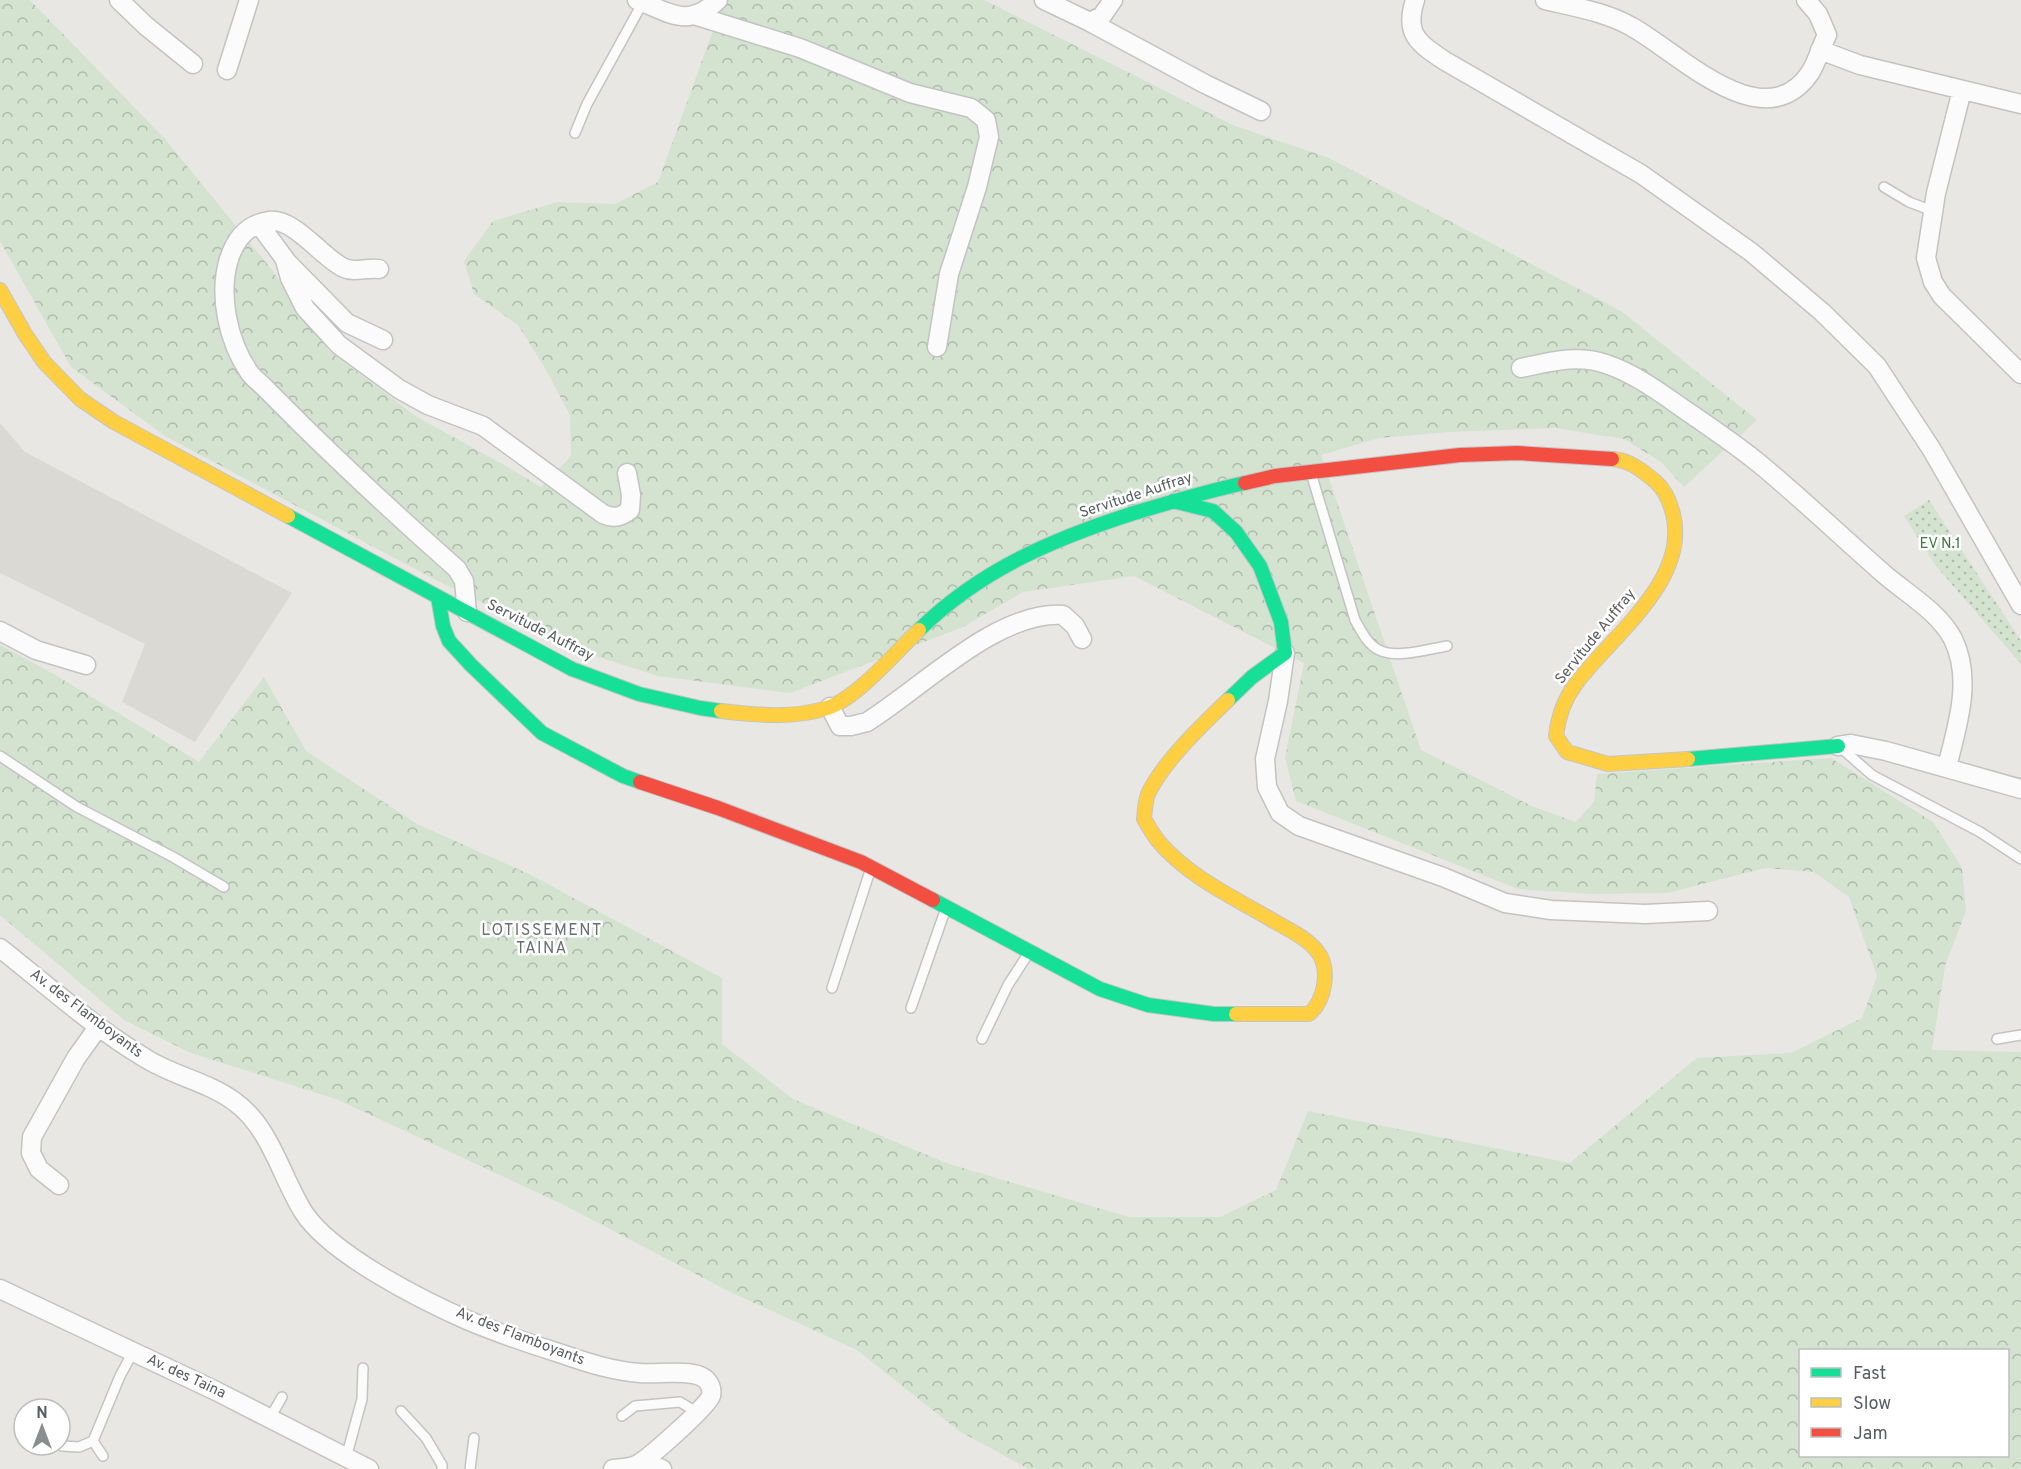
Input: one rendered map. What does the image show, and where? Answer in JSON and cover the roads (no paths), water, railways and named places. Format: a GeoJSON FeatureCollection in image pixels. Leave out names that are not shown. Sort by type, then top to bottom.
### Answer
{"type":"FeatureCollection","features":[{"type":"Feature","properties":{"kind":"street"},"geometry":{"type":"LineString","coordinates":[[119,0],[146,26],[193,64]]}},
{"type":"Feature","properties":{"kind":"street"},"geometry":{"type":"LineString","coordinates":[[227,70],[249,0]]}},
{"type":"Feature","properties":{"kind":"street"},"geometry":{"type":"LineString","coordinates":[[697,16],[718,0]]}},
{"type":"Feature","properties":{"kind":"street"},"geometry":{"type":"LineString","coordinates":[[1046,0],[1261,111]]}},
{"type":"Feature","properties":{"kind":"street"},"geometry":{"type":"LineString","coordinates":[[1090,22],[1102,16],[1113,0]]}},
{"type":"Feature","properties":{"kind":"street"},"geometry":{"type":"LineString","coordinates":[[1416,0],[1410,17],[1413,31],[1421,44],[1445,62],[1620,161],[1683,202],[1751,252],[1822,312],[1877,366],[1932,450],[2021,605]]}},
{"type":"Feature","properties":{"kind":"street"},"geometry":{"type":"LineString","coordinates":[[1545,0],[1616,18],[1660,43],[1707,77],[1736,93],[1768,98],[1792,90],[1810,73],[1827,35],[1818,14],[1806,0]]}},
{"type":"Feature","properties":{"kind":"street"},"geometry":{"type":"LineString","coordinates":[[640,1],[681,17],[697,16],[800,48],[910,93],[971,108],[987,120],[989,137],[977,187],[949,274],[937,347]]}},
{"type":"Feature","properties":{"kind":"street"},"geometry":{"type":"LineString","coordinates":[[1820,50],[1860,65],[2021,104]]}},
{"type":"Feature","properties":{"kind":"street"},"geometry":{"type":"LineString","coordinates":[[1962,90],[1933,211],[1926,258],[1933,282],[1942,296],[2021,374]]}},
{"type":"Feature","properties":{"kind":"street"},"geometry":{"type":"LineString","coordinates":[[380,269],[368,267],[355,271],[347,269],[332,260],[287,224],[276,221],[259,224],[239,237],[232,249],[226,268],[226,313],[232,339],[250,373],[373,495],[457,569],[464,581],[467,612]]}},
{"type":"Feature","properties":{"kind":"street"},"geometry":{"type":"LineString","coordinates":[[259,224],[285,260],[316,294],[347,323],[383,340]]}},
{"type":"Feature","properties":{"kind":"street"},"geometry":{"type":"LineString","coordinates":[[285,260],[290,278],[310,315],[339,345],[399,389],[428,405],[483,426],[610,517],[618,517],[630,510],[631,495],[627,473]]}},
{"type":"Feature","properties":{"kind":"street","name":"Servitude Auffray"},"geometry":{"type":"LineString","coordinates":[[0,290],[18,325],[48,368],[78,398],[114,422],[199,470],[572,669],[639,694],[700,708],[758,715],[804,713],[830,707],[854,693],[939,611],[970,586],[1008,563],[1050,543],[1201,492],[1264,478],[1460,455],[1517,453],[1617,459],[1638,467],[1661,487],[1671,504],[1677,529],[1674,550],[1660,581],[1635,619],[1574,686],[1558,717],[1556,736],[1567,752],[1608,764],[1747,755],[1838,746]]}},
{"type":"Feature","properties":{"kind":"street"},"geometry":{"type":"LineString","coordinates":[[1521,368],[1587,358],[1629,373],[1760,464],[1938,619],[1956,646],[1963,695],[1947,767]]}},
{"type":"Feature","properties":{"kind":"street"},"geometry":{"type":"LineString","coordinates":[[1172,501],[1213,511],[1236,532],[1260,566],[1281,622],[1285,653],[1278,701],[1264,759],[1267,787],[1280,813],[1299,826],[1432,873],[1506,903],[1551,910],[1645,914],[1708,911]]}},
{"type":"Feature","properties":{"kind":"street"},"geometry":{"type":"LineString","coordinates":[[438,597],[443,626],[454,648],[542,733],[623,776],[718,808],[872,867],[1100,989],[1148,1005],[1214,1014],[1302,1016],[1316,1011],[1321,998],[1324,968],[1320,954],[1304,939],[1188,868],[1159,842],[1144,819],[1148,794],[1167,766],[1195,733],[1252,677],[1285,653]]}},
{"type":"Feature","properties":{"kind":"street"},"geometry":{"type":"LineString","coordinates":[[830,707],[840,726],[867,722],[991,634],[1038,617],[1063,615],[1075,626],[1082,639]]}},
{"type":"Feature","properties":{"kind":"street"},"geometry":{"type":"LineString","coordinates":[[0,631],[36,650],[86,665]]}},
{"type":"Feature","properties":{"kind":"street"},"geometry":{"type":"LineString","coordinates":[[1838,746],[1851,744],[1886,751],[2021,789]]}},
{"type":"Feature","properties":{"kind":"street","name":"Av. des Flamboyants"},"geometry":{"type":"LineString","coordinates":[[0,948],[129,1049],[155,1064],[212,1088],[236,1102],[252,1119],[263,1136],[304,1213],[338,1248],[413,1293],[466,1320],[551,1351],[622,1372],[699,1374],[707,1379],[711,1397],[698,1413],[643,1461]]}},
{"type":"Feature","properties":{"kind":"street"},"geometry":{"type":"LineString","coordinates":[[59,1185],[39,1169],[30,1153],[32,1137],[76,1058],[99,1026]]}},
{"type":"Feature","properties":{"kind":"street","name":"Av. des Taina"},"geometry":{"type":"LineString","coordinates":[[0,1289],[270,1418],[369,1469]]}},
{"type":"Feature","properties":{"kind":"street"},"geometry":{"type":"LineString","coordinates":[[613,1469],[636,1466],[643,1461],[662,1469]]}},
{"type":"Feature","properties":{"kind":"lane"},"geometry":{"type":"LineString","coordinates":[[574,133],[640,1]]}},
{"type":"Feature","properties":{"kind":"lane"},"geometry":{"type":"LineString","coordinates":[[1884,187],[1909,202],[1933,211]]}},
{"type":"Feature","properties":{"kind":"lane"},"geometry":{"type":"LineString","coordinates":[[1310,471],[1355,620],[1368,641],[1380,651],[1400,653],[1447,646]]}},
{"type":"Feature","properties":{"kind":"lane"},"geometry":{"type":"LineString","coordinates":[[1838,746],[1872,775],[1980,832],[2021,859]]}},
{"type":"Feature","properties":{"kind":"lane"},"geometry":{"type":"LineString","coordinates":[[0,756],[77,807],[224,886]]}},
{"type":"Feature","properties":{"kind":"lane"},"geometry":{"type":"LineString","coordinates":[[832,988],[872,867]]}},
{"type":"Feature","properties":{"kind":"lane"},"geometry":{"type":"LineString","coordinates":[[911,1008],[947,907]]}},
{"type":"Feature","properties":{"kind":"lane"},"geometry":{"type":"LineString","coordinates":[[982,1039],[1008,985],[1029,951]]}},
{"type":"Feature","properties":{"kind":"lane"},"geometry":{"type":"LineString","coordinates":[[1997,1039],[2021,1035]]}},
{"type":"Feature","properties":{"kind":"lane"},"geometry":{"type":"LineString","coordinates":[[72,1447],[79,1447],[93,1441],[120,1376],[133,1352]]}},
{"type":"Feature","properties":{"kind":"lane"},"geometry":{"type":"LineString","coordinates":[[346,1458],[362,1399],[363,1368]]}},
{"type":"Feature","properties":{"kind":"lane"},"geometry":{"type":"LineString","coordinates":[[270,1418],[282,1397]]}},
{"type":"Feature","properties":{"kind":"lane"},"geometry":{"type":"LineString","coordinates":[[622,1416],[635,1406],[680,1402],[698,1413]]}},
{"type":"Feature","properties":{"kind":"lane"},"geometry":{"type":"LineString","coordinates":[[401,1411],[426,1438],[442,1465],[442,1469]]}},
{"type":"Feature","properties":{"kind":"lane"},"geometry":{"type":"LineString","coordinates":[[470,1469],[474,1438]]}},
{"type":"Feature","properties":{"kind":"lane"},"geometry":{"type":"LineString","coordinates":[[93,1441],[103,1456]]}},
{"type":"Feature","properties":{"kind":"district","name":"LOTISSEMENT TAINA"},"geometry":{"type":"Point","coordinates":[542,940]}},
{"type":"Feature","properties":{"kind":"park label","name":"EV N.1"},"geometry":{"type":"Point","coordinates":[1940,544]}}]}
